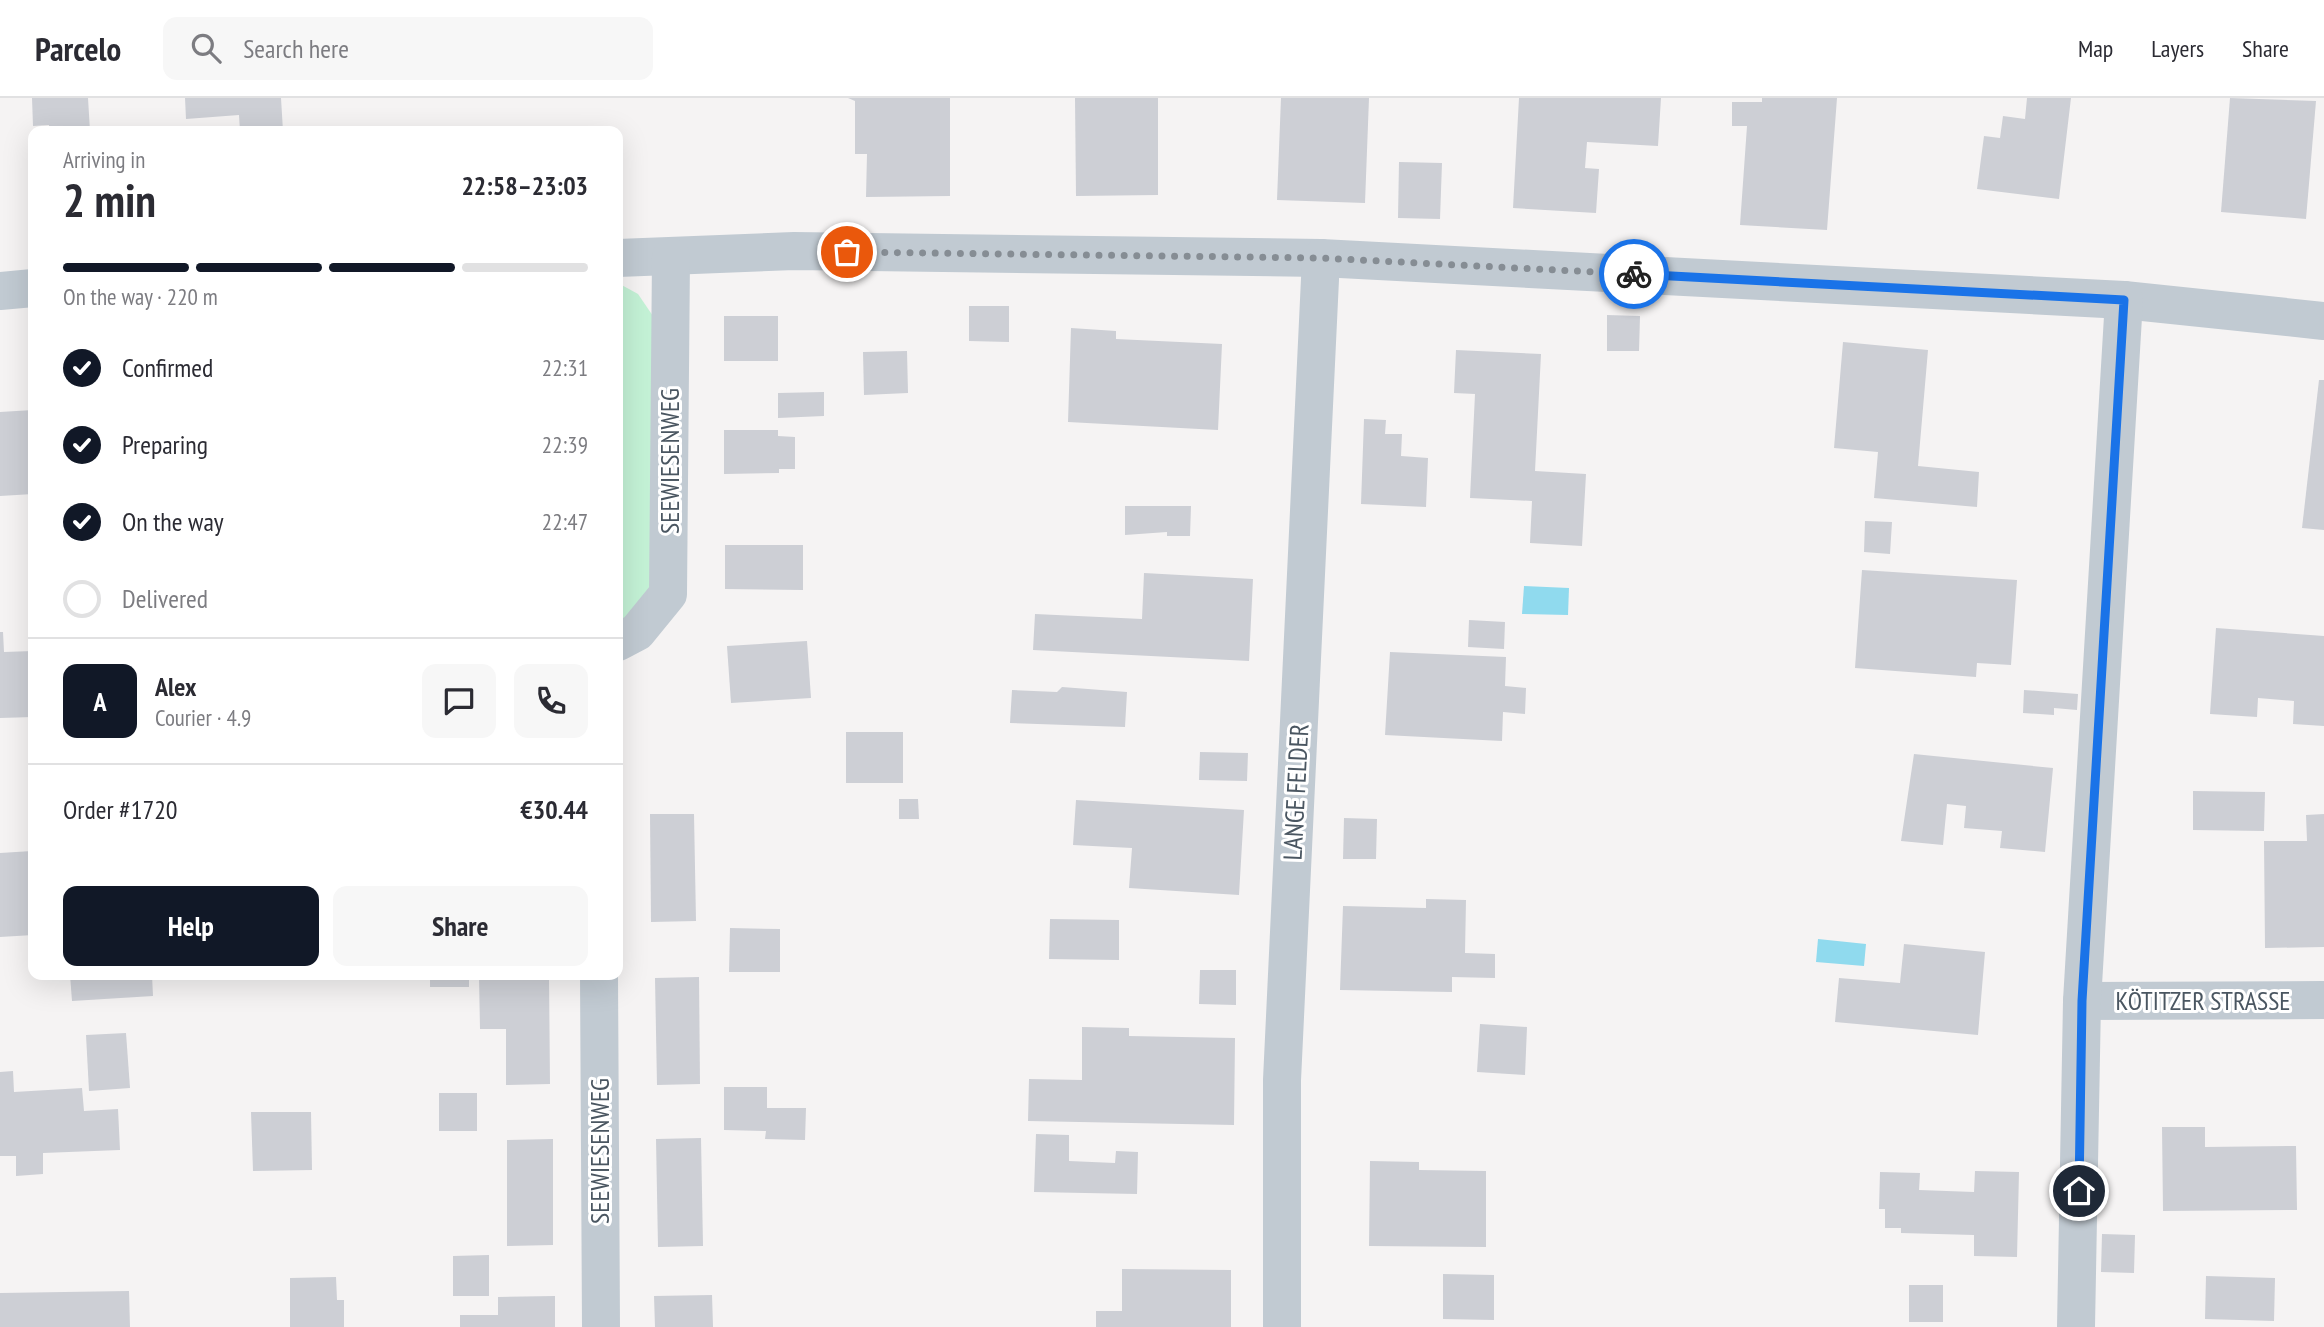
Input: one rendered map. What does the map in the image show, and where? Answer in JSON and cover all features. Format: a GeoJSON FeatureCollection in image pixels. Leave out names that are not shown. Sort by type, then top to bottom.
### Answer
{"type":"FeatureCollection","features":[{"type":"Feature","properties":{"kind":"street"},"geometry":{"type":"LineString","coordinates":[[623,258],[794,251],[1321,258],[2124,300],[2324,321]]}},
{"type":"Feature","properties":{"kind":"street","name":"SEEWIESENWEG"},"geometry":{"type":"LineString","coordinates":[[623,640],[638,632],[668,594],[671,257]]}},
{"type":"Feature","properties":{"kind":"street","name":"LANGE FELDER"},"geometry":{"type":"LineString","coordinates":[[1282,1327],[1282,1080],[1321,258]]}},
{"type":"Feature","properties":{"kind":"street"},"geometry":{"type":"LineString","coordinates":[[0,291],[28,288]]}},
{"type":"Feature","properties":{"kind":"street"},"geometry":{"type":"LineString","coordinates":[[2076,1327],[2082,1001],[2124,300]]}},
{"type":"Feature","properties":{"kind":"street","name":"SEEWIESENWEG"},"geometry":{"type":"LineString","coordinates":[[598,980],[601,1327]]}},
{"type":"Feature","properties":{"kind":"street","name":"KÖTITZER STRASSE"},"geometry":{"type":"LineString","coordinates":[[2082,1001],[2324,1000]]}},
{"type":"Feature","properties":{"kind":"green space"},"geometry":{"type":"Polygon","coordinates":[[[623,286],[638,294],[655,319],[650,587],[623,622],[623,286]]]}},
{"type":"Feature","properties":{"kind":"water"},"geometry":{"type":"Polygon","coordinates":[[[1524,586],[1569,588],[1568,615],[1522,614],[1524,586]]]}},
{"type":"Feature","properties":{"kind":"water"},"geometry":{"type":"Polygon","coordinates":[[[1818,939],[1866,944],[1864,966],[1816,962],[1818,939]]]}},
{"type":"Feature","properties":{"kind":"building"},"geometry":{"type":"Polygon","coordinates":[[[32,98],[88,98],[90,126],[33,126],[32,98]]]}},
{"type":"Feature","properties":{"kind":"building"},"geometry":{"type":"Polygon","coordinates":[[[185,98],[281,98],[283,126],[240,126],[239,115],[186,119],[185,98]]]}},
{"type":"Feature","properties":{"kind":"building"},"geometry":{"type":"Polygon","coordinates":[[[848,98],[950,98],[950,196],[866,197],[867,154],[855,154],[855,101],[848,98]]]}},
{"type":"Feature","properties":{"kind":"building"},"geometry":{"type":"Polygon","coordinates":[[[1075,98],[1158,98],[1158,195],[1076,196],[1075,98]]]}},
{"type":"Feature","properties":{"kind":"building"},"geometry":{"type":"Polygon","coordinates":[[[1281,98],[1369,98],[1365,203],[1277,200],[1281,98]]]}},
{"type":"Feature","properties":{"kind":"building"},"geometry":{"type":"Polygon","coordinates":[[[1519,98],[1661,98],[1658,146],[1587,142],[1585,168],[1599,169],[1596,213],[1513,208],[1519,98]]]}},
{"type":"Feature","properties":{"kind":"building"},"geometry":{"type":"Polygon","coordinates":[[[1762,98],[1837,98],[1827,230],[1740,225],[1747,126],[1732,126],[1732,102],[1762,102],[1762,98]]]}},
{"type":"Feature","properties":{"kind":"building"},"geometry":{"type":"Polygon","coordinates":[[[2027,98],[2071,98],[2059,199],[1977,189],[1984,136],[2000,138],[2003,116],[2025,119],[2027,98]]]}},
{"type":"Feature","properties":{"kind":"building"},"geometry":{"type":"Polygon","coordinates":[[[2230,98],[2316,101],[2306,219],[2221,212],[2230,98]]]}},
{"type":"Feature","properties":{"kind":"building"},"geometry":{"type":"Polygon","coordinates":[[[1399,162],[1442,163],[1440,219],[1398,218],[1399,162]]]}},
{"type":"Feature","properties":{"kind":"building"},"geometry":{"type":"Polygon","coordinates":[[[969,306],[1009,306],[1009,342],[969,341],[969,306]]]}},
{"type":"Feature","properties":{"kind":"building"},"geometry":{"type":"Polygon","coordinates":[[[1607,315],[1640,316],[1639,351],[1607,351],[1607,315]]]}},
{"type":"Feature","properties":{"kind":"building"},"geometry":{"type":"Polygon","coordinates":[[[724,316],[778,316],[778,361],[724,361],[724,316]]]}},
{"type":"Feature","properties":{"kind":"building"},"geometry":{"type":"Polygon","coordinates":[[[1071,328],[1116,331],[1116,339],[1222,344],[1218,430],[1068,422],[1071,328]]]}},
{"type":"Feature","properties":{"kind":"building"},"geometry":{"type":"Polygon","coordinates":[[[1843,342],[1928,350],[1918,466],[1979,472],[1977,507],[1874,498],[1878,452],[1834,448],[1843,342]]]}},
{"type":"Feature","properties":{"kind":"building"},"geometry":{"type":"Polygon","coordinates":[[[1456,350],[1541,354],[1535,471],[1586,474],[1582,546],[1530,543],[1532,501],[1470,498],[1475,394],[1454,393],[1456,350]]]}},
{"type":"Feature","properties":{"kind":"building"},"geometry":{"type":"Polygon","coordinates":[[[907,351],[908,393],[864,395],[863,352],[907,351]]]}},
{"type":"Feature","properties":{"kind":"building"},"geometry":{"type":"Polygon","coordinates":[[[2319,380],[2324,380],[2324,530],[2302,528],[2319,380]]]}},
{"type":"Feature","properties":{"kind":"building"},"geometry":{"type":"Polygon","coordinates":[[[824,392],[824,416],[778,418],[778,393],[824,392]]]}},
{"type":"Feature","properties":{"kind":"building"},"geometry":{"type":"Polygon","coordinates":[[[28,410],[28,494],[0,496],[0,412],[28,410]]]}},
{"type":"Feature","properties":{"kind":"building"},"geometry":{"type":"Polygon","coordinates":[[[1364,419],[1386,420],[1385,434],[1402,434],[1401,456],[1428,458],[1426,507],[1361,504],[1364,419]]]}},
{"type":"Feature","properties":{"kind":"building"},"geometry":{"type":"Polygon","coordinates":[[[724,430],[778,430],[778,436],[795,437],[795,469],[779,469],[779,473],[724,474],[724,430]]]}},
{"type":"Feature","properties":{"kind":"building"},"geometry":{"type":"Polygon","coordinates":[[[1125,506],[1191,506],[1190,536],[1167,536],[1167,532],[1125,535],[1125,506]]]}},
{"type":"Feature","properties":{"kind":"building"},"geometry":{"type":"Polygon","coordinates":[[[1865,521],[1892,522],[1890,554],[1864,552],[1865,521]]]}},
{"type":"Feature","properties":{"kind":"building"},"geometry":{"type":"Polygon","coordinates":[[[725,545],[803,545],[803,590],[725,589],[725,545]]]}},
{"type":"Feature","properties":{"kind":"building"},"geometry":{"type":"Polygon","coordinates":[[[1862,570],[2017,580],[2011,665],[1977,663],[1976,677],[1855,668],[1862,570]]]}},
{"type":"Feature","properties":{"kind":"building"},"geometry":{"type":"Polygon","coordinates":[[[1144,573],[1253,579],[1249,661],[1033,650],[1035,614],[1142,619],[1144,573]]]}},
{"type":"Feature","properties":{"kind":"building"},"geometry":{"type":"Polygon","coordinates":[[[1469,620],[1505,622],[1504,649],[1468,647],[1469,620]]]}},
{"type":"Feature","properties":{"kind":"building"},"geometry":{"type":"Polygon","coordinates":[[[2216,628],[2324,636],[2324,726],[2293,724],[2294,701],[2258,698],[2257,717],[2210,714],[2216,628]]]}},
{"type":"Feature","properties":{"kind":"building"},"geometry":{"type":"Polygon","coordinates":[[[0,632],[3,632],[4,652],[28,651],[28,717],[0,718],[0,632]]]}},
{"type":"Feature","properties":{"kind":"building"},"geometry":{"type":"Polygon","coordinates":[[[807,641],[811,698],[731,703],[727,646],[807,641]]]}},
{"type":"Feature","properties":{"kind":"building"},"geometry":{"type":"Polygon","coordinates":[[[1390,652],[1506,657],[1505,686],[1526,688],[1525,714],[1503,712],[1502,741],[1385,735],[1390,652]]]}},
{"type":"Feature","properties":{"kind":"building"},"geometry":{"type":"Polygon","coordinates":[[[1062,687],[1127,692],[1125,727],[1010,723],[1012,690],[1057,692],[1062,687]]]}},
{"type":"Feature","properties":{"kind":"building"},"geometry":{"type":"Polygon","coordinates":[[[2024,690],[2078,694],[2077,710],[2054,708],[2054,715],[2023,713],[2024,690]]]}},
{"type":"Feature","properties":{"kind":"building"},"geometry":{"type":"Polygon","coordinates":[[[846,732],[903,732],[903,783],[846,783],[846,732]]]}},
{"type":"Feature","properties":{"kind":"building"},"geometry":{"type":"Polygon","coordinates":[[[1200,752],[1248,753],[1247,781],[1199,780],[1200,752]]]}},
{"type":"Feature","properties":{"kind":"building"},"geometry":{"type":"Polygon","coordinates":[[[1914,754],[2053,768],[2045,852],[2000,848],[2002,831],[1964,828],[1966,806],[1947,804],[1943,845],[1901,841],[1914,754]]]}},
{"type":"Feature","properties":{"kind":"building"},"geometry":{"type":"Polygon","coordinates":[[[2193,791],[2265,792],[2264,831],[2193,830],[2193,791]]]}},
{"type":"Feature","properties":{"kind":"building"},"geometry":{"type":"Polygon","coordinates":[[[899,799],[918,799],[919,819],[899,819],[899,799]]]}},
{"type":"Feature","properties":{"kind":"building"},"geometry":{"type":"Polygon","coordinates":[[[1076,800],[1244,810],[1239,895],[1129,888],[1132,848],[1073,845],[1076,800]]]}},
{"type":"Feature","properties":{"kind":"building"},"geometry":{"type":"Polygon","coordinates":[[[650,814],[694,814],[696,921],[651,922],[650,814]]]}},
{"type":"Feature","properties":{"kind":"building"},"geometry":{"type":"Polygon","coordinates":[[[2324,814],[2324,947],[2265,948],[2264,841],[2307,841],[2306,815],[2324,814]]]}},
{"type":"Feature","properties":{"kind":"building"},"geometry":{"type":"Polygon","coordinates":[[[1344,818],[1377,819],[1376,859],[1343,859],[1344,818]]]}},
{"type":"Feature","properties":{"kind":"building"},"geometry":{"type":"Polygon","coordinates":[[[28,851],[28,935],[0,937],[0,853],[28,851]]]}},
{"type":"Feature","properties":{"kind":"building"},"geometry":{"type":"Polygon","coordinates":[[[1426,899],[1466,900],[1465,953],[1495,954],[1495,978],[1452,977],[1452,992],[1340,990],[1343,906],[1426,908],[1426,899]]]}},
{"type":"Feature","properties":{"kind":"building"},"geometry":{"type":"Polygon","coordinates":[[[1050,919],[1119,920],[1119,960],[1049,959],[1050,919]]]}},
{"type":"Feature","properties":{"kind":"building"},"geometry":{"type":"Polygon","coordinates":[[[730,928],[780,929],[780,972],[729,972],[730,928]]]}},
{"type":"Feature","properties":{"kind":"building"},"geometry":{"type":"Polygon","coordinates":[[[1904,944],[1985,952],[1978,1035],[1835,1022],[1839,978],[1900,983],[1904,944]]]}},
{"type":"Feature","properties":{"kind":"building"},"geometry":{"type":"Polygon","coordinates":[[[1200,970],[1236,970],[1236,1005],[1199,1004],[1200,970]]]}},
{"type":"Feature","properties":{"kind":"building"},"geometry":{"type":"Polygon","coordinates":[[[699,977],[700,1084],[657,1085],[655,978],[699,977]]]}},
{"type":"Feature","properties":{"kind":"building"},"geometry":{"type":"Polygon","coordinates":[[[70,980],[152,980],[153,996],[72,1001],[70,980]]]}},
{"type":"Feature","properties":{"kind":"building"},"geometry":{"type":"Polygon","coordinates":[[[430,980],[469,980],[469,987],[430,987],[430,980]]]}},
{"type":"Feature","properties":{"kind":"building"},"geometry":{"type":"Polygon","coordinates":[[[479,980],[549,980],[550,1084],[506,1085],[506,1029],[480,1029],[479,980]]]}},
{"type":"Feature","properties":{"kind":"building"},"geometry":{"type":"Polygon","coordinates":[[[1480,1024],[1527,1027],[1525,1075],[1477,1072],[1480,1024]]]}},
{"type":"Feature","properties":{"kind":"building"},"geometry":{"type":"Polygon","coordinates":[[[1082,1027],[1129,1028],[1129,1036],[1235,1038],[1234,1125],[1028,1121],[1029,1079],[1082,1080],[1082,1027]]]}},
{"type":"Feature","properties":{"kind":"building"},"geometry":{"type":"Polygon","coordinates":[[[126,1033],[130,1088],[89,1091],[86,1035],[126,1033]]]}},
{"type":"Feature","properties":{"kind":"building"},"geometry":{"type":"Polygon","coordinates":[[[13,1071],[14,1092],[82,1088],[84,1111],[118,1109],[120,1150],[43,1153],[43,1174],[16,1176],[16,1156],[0,1156],[0,1072],[13,1071]]]}},
{"type":"Feature","properties":{"kind":"building"},"geometry":{"type":"Polygon","coordinates":[[[724,1087],[767,1087],[767,1108],[806,1108],[805,1140],[765,1139],[766,1131],[724,1130],[724,1087]]]}},
{"type":"Feature","properties":{"kind":"building"},"geometry":{"type":"Polygon","coordinates":[[[439,1093],[477,1093],[477,1131],[439,1131],[439,1093]]]}},
{"type":"Feature","properties":{"kind":"building"},"geometry":{"type":"Polygon","coordinates":[[[251,1112],[311,1112],[312,1170],[253,1171],[251,1112]]]}},
{"type":"Feature","properties":{"kind":"building"},"geometry":{"type":"Polygon","coordinates":[[[2162,1127],[2205,1127],[2205,1147],[2296,1146],[2297,1210],[2163,1211],[2162,1127]]]}},
{"type":"Feature","properties":{"kind":"building"},"geometry":{"type":"Polygon","coordinates":[[[1036,1134],[1069,1135],[1069,1161],[1115,1163],[1116,1151],[1138,1152],[1137,1194],[1034,1192],[1036,1134]]]}},
{"type":"Feature","properties":{"kind":"building"},"geometry":{"type":"Polygon","coordinates":[[[701,1138],[703,1246],[658,1247],[656,1139],[701,1138]]]}},
{"type":"Feature","properties":{"kind":"building"},"geometry":{"type":"Polygon","coordinates":[[[553,1139],[553,1245],[507,1246],[507,1140],[553,1139]]]}},
{"type":"Feature","properties":{"kind":"building"},"geometry":{"type":"Polygon","coordinates":[[[1370,1161],[1419,1162],[1419,1170],[1486,1171],[1486,1247],[1369,1246],[1370,1161]]]}},
{"type":"Feature","properties":{"kind":"building"},"geometry":{"type":"Polygon","coordinates":[[[1975,1171],[2019,1172],[2017,1257],[1974,1256],[1974,1235],[1901,1233],[1901,1228],[1885,1228],[1885,1209],[1879,1209],[1880,1172],[1920,1173],[1919,1190],[1974,1192],[1975,1171]]]}},
{"type":"Feature","properties":{"kind":"building"},"geometry":{"type":"Polygon","coordinates":[[[2102,1234],[2135,1235],[2134,1273],[2101,1272],[2102,1234]]]}},
{"type":"Feature","properties":{"kind":"building"},"geometry":{"type":"Polygon","coordinates":[[[489,1255],[489,1296],[453,1296],[453,1256],[489,1255]]]}},
{"type":"Feature","properties":{"kind":"building"},"geometry":{"type":"Polygon","coordinates":[[[1122,1269],[1231,1270],[1231,1327],[1096,1327],[1096,1311],[1122,1311],[1122,1269]]]}},
{"type":"Feature","properties":{"kind":"building"},"geometry":{"type":"Polygon","coordinates":[[[1443,1274],[1494,1275],[1494,1320],[1443,1319],[1443,1274]]]}},
{"type":"Feature","properties":{"kind":"building"},"geometry":{"type":"Polygon","coordinates":[[[2206,1276],[2275,1278],[2274,1321],[2205,1319],[2206,1276]]]}},
{"type":"Feature","properties":{"kind":"building"},"geometry":{"type":"Polygon","coordinates":[[[336,1277],[337,1300],[344,1300],[344,1327],[290,1327],[290,1278],[336,1277]]]}},
{"type":"Feature","properties":{"kind":"building"},"geometry":{"type":"Polygon","coordinates":[[[1909,1285],[1943,1285],[1943,1322],[1909,1322],[1909,1285]]]}},
{"type":"Feature","properties":{"kind":"building"},"geometry":{"type":"Polygon","coordinates":[[[129,1291],[130,1327],[0,1327],[0,1293],[129,1291]]]}},
{"type":"Feature","properties":{"kind":"building"},"geometry":{"type":"Polygon","coordinates":[[[712,1295],[713,1327],[655,1327],[654,1296],[712,1295]]]}},
{"type":"Feature","properties":{"kind":"building"},"geometry":{"type":"Polygon","coordinates":[[[555,1296],[555,1327],[460,1327],[460,1315],[498,1315],[498,1297],[555,1296]]]}},
{"type":"Feature","properties":{"kind":"way so far"},"geometry":{"type":"LineString","coordinates":[[847,252],[1321,258],[1634,274]]}},
{"type":"Feature","properties":{"kind":"route"},"geometry":{"type":"LineString","coordinates":[[1634,274],[2124,300],[2082,1001],[2079,1191]]}}]}
